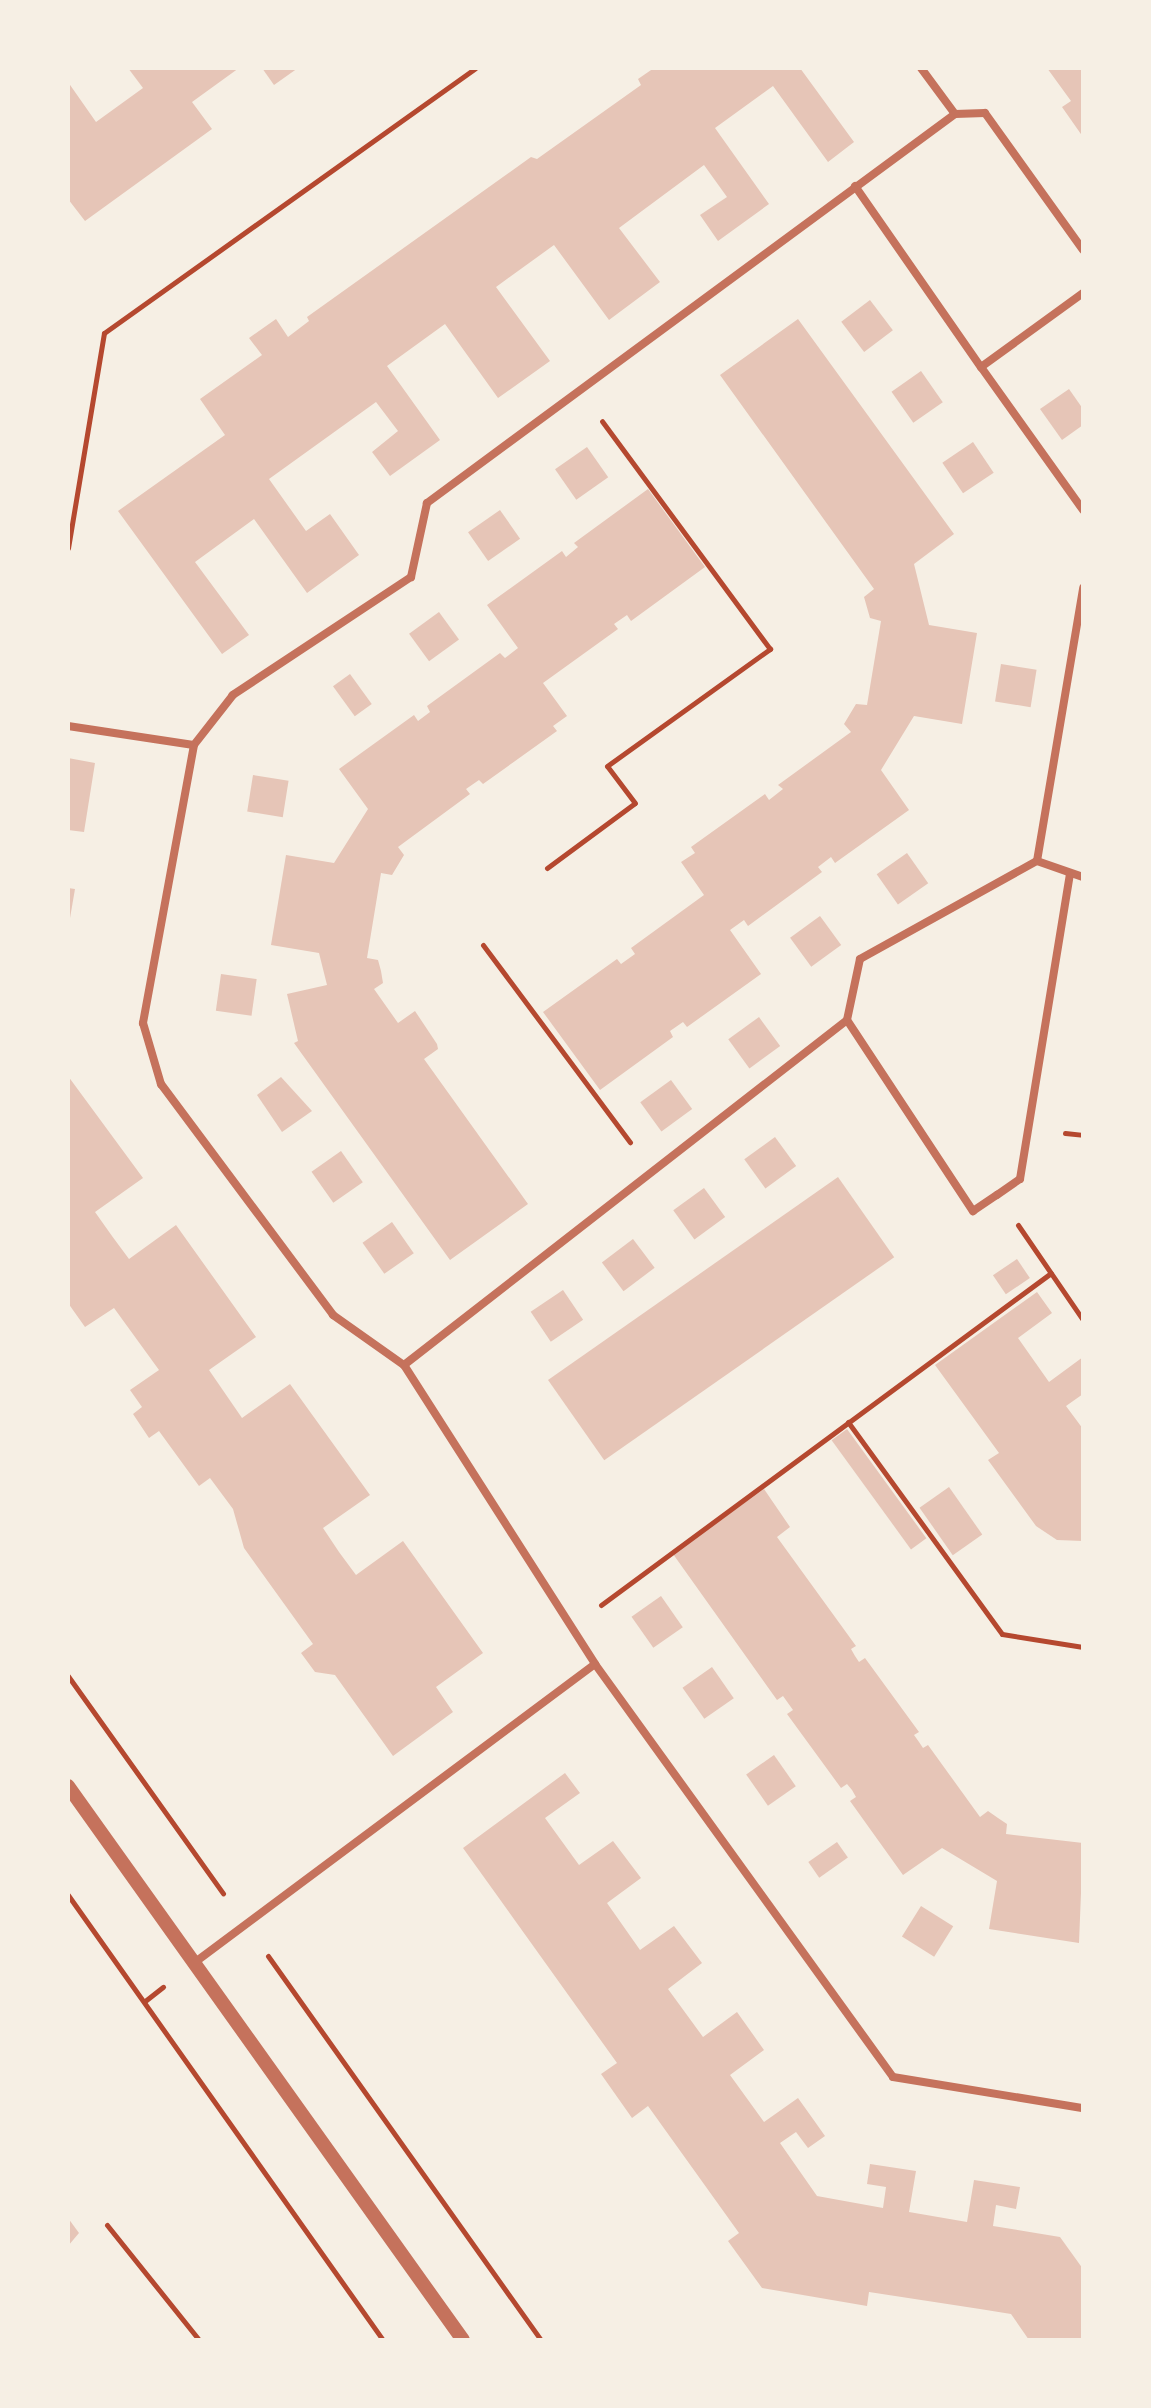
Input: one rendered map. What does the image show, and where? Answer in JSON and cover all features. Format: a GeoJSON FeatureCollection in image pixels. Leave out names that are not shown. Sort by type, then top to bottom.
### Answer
{"type":"FeatureCollection","features":[{"type":"Feature","properties":{"kind":"street"},"geometry":{"type":"LineString","coordinates":[[921,68],[955,114]]}},
{"type":"Feature","properties":{"kind":"street"},"geometry":{"type":"LineString","coordinates":[[1083,250],[985,113],[955,114],[427,503],[411,577],[233,695],[194,745],[143,1023],[161,1084],[333,1315],[404,1365],[595,1664],[893,2077],[1083,2108]]}},
{"type":"Feature","properties":{"kind":"street"},"geometry":{"type":"LineString","coordinates":[[855,186],[1083,510]]}},
{"type":"Feature","properties":{"kind":"street"},"geometry":{"type":"LineString","coordinates":[[981,367],[1083,293]]}},
{"type":"Feature","properties":{"kind":"street"},"geometry":{"type":"LineString","coordinates":[[1037,861],[1083,588]]}},
{"type":"Feature","properties":{"kind":"street"},"geometry":{"type":"LineString","coordinates":[[68,726],[194,745]]}},
{"type":"Feature","properties":{"kind":"street"},"geometry":{"type":"LineString","coordinates":[[404,1365],[650,1169],[847,1020],[860,959],[1037,861]]}},
{"type":"Feature","properties":{"kind":"street"},"geometry":{"type":"LineString","coordinates":[[1037,861],[1083,877]]}},
{"type":"Feature","properties":{"kind":"street"},"geometry":{"type":"LineString","coordinates":[[847,1020],[973,1211],[1020,1179],[1070,875]]}},
{"type":"Feature","properties":{"kind":"street"},"geometry":{"type":"LineString","coordinates":[[194,1963],[595,1664]]}},
{"type":"Feature","properties":{"kind":"street"},"geometry":{"type":"LineString","coordinates":[[68,1786],[463,2340]]}},
{"type":"Feature","properties":{"kind":"path"},"geometry":{"type":"LineString","coordinates":[[68,548],[104,333],[475,68]]}},
{"type":"Feature","properties":{"kind":"path"},"geometry":{"type":"LineString","coordinates":[[547,868],[635,803],[607,766],[770,649],[580,391]]}},
{"type":"Feature","properties":{"kind":"path"},"geometry":{"type":"LineString","coordinates":[[483,945],[650,1169]]}},
{"type":"Feature","properties":{"kind":"path"},"geometry":{"type":"LineString","coordinates":[[997,1195],[1083,1320]]}},
{"type":"Feature","properties":{"kind":"path"},"geometry":{"type":"LineString","coordinates":[[571,1627],[1051,1273]]}},
{"type":"Feature","properties":{"kind":"path"},"geometry":{"type":"LineString","coordinates":[[848,1422],[1002,1634],[1083,1647]]}},
{"type":"Feature","properties":{"kind":"path"},"geometry":{"type":"LineString","coordinates":[[68,1676],[541,2340]]}},
{"type":"Feature","properties":{"kind":"path"},"geometry":{"type":"LineString","coordinates":[[68,1895],[383,2340]]}},
{"type":"Feature","properties":{"kind":"path"},"geometry":{"type":"LineString","coordinates":[[107,2225],[199,2340]]}},
{"type":"Feature","properties":{"kind":"building"},"geometry":{"type":"Polygon","coordinates":[[[128,68],[239,68],[192,102],[212,129],[85,221],[68,199],[68,82],[96,122],[143,88],[128,68]]]}},
{"type":"Feature","properties":{"kind":"building"},"geometry":{"type":"Polygon","coordinates":[[[262,68],[298,68],[274,85],[262,68]]]}},
{"type":"Feature","properties":{"kind":"building"},"geometry":{"type":"Polygon","coordinates":[[[654,68],[800,68],[854,142],[828,162],[773,86],[715,128],[769,204],[718,241],[700,215],[727,197],[704,165],[619,228],[660,282],[609,320],[554,245],[496,287],[550,361],[498,398],[445,324],[387,366],[440,440],[390,476],[372,452],[398,431],[376,402],[269,479],[306,531],[330,514],[359,555],[307,593],[254,519],[195,562],[249,635],[222,654],[118,511],[225,435],[200,399],[262,355],[249,338],[276,319],[288,337],[309,321],[307,317],[531,157],[537,159],[641,85],[638,79],[654,68]]]}},
{"type":"Feature","properties":{"kind":"building"},"geometry":{"type":"Polygon","coordinates":[[[1047,68],[1083,68],[1083,137],[1062,107],[1071,101],[1047,68]]]}},
{"type":"Feature","properties":{"kind":"building"},"geometry":{"type":"Polygon","coordinates":[[[870,300],[893,330],[864,352],[841,322],[870,300]]]}},
{"type":"Feature","properties":{"kind":"building"},"geometry":{"type":"Polygon","coordinates":[[[798,319],[954,534],[914,564],[929,625],[977,633],[962,724],[914,716],[881,770],[909,810],[835,863],[831,857],[818,867],[822,872],[748,926],[744,920],[730,930],[761,974],[687,1027],[683,1022],[670,1031],[673,1037],[600,1090],[543,1012],[617,959],[621,964],[635,954],[631,948],[704,895],[681,862],[695,853],[691,847],[765,794],[769,800],[783,789],[778,785],[851,732],[844,724],[856,704],[867,705],[881,621],[870,618],[864,597],[874,589],[720,375],[798,319]]]}},
{"type":"Feature","properties":{"kind":"building"},"geometry":{"type":"Polygon","coordinates":[[[921,371],[943,402],[913,423],[892,392],[921,371]]]}},
{"type":"Feature","properties":{"kind":"building"},"geometry":{"type":"Polygon","coordinates":[[[1069,389],[1083,409],[1083,425],[1062,440],[1040,409],[1069,389]]]}},
{"type":"Feature","properties":{"kind":"building"},"geometry":{"type":"Polygon","coordinates":[[[973,442],[994,473],[963,493],[942,463],[973,442]]]}},
{"type":"Feature","properties":{"kind":"building"},"geometry":{"type":"Polygon","coordinates":[[[587,447],[608,477],[576,500],[555,469],[587,447]]]}},
{"type":"Feature","properties":{"kind":"building"},"geometry":{"type":"Polygon","coordinates":[[[648,489],[705,567],[631,621],[627,615],[614,624],[618,629],[543,683],[567,716],[553,726],[557,731],[483,784],[479,780],[466,789],[470,794],[398,847],[404,855],[392,875],[381,873],[367,958],[378,960],[381,971],[383,983],[374,989],[398,1023],[415,1011],[438,1049],[424,1059],[528,1204],[450,1260],[294,1043],[298,1041],[287,994],[327,985],[319,953],[271,945],[286,855],[334,863],[368,809],[339,769],[414,715],[418,721],[430,712],[427,706],[500,653],[505,658],[518,648],[487,605],[562,551],[566,557],[578,547],[574,543],[648,489]]]}},
{"type":"Feature","properties":{"kind":"building"},"geometry":{"type":"Polygon","coordinates":[[[500,510],[520,539],[488,561],[468,532],[500,510]]]}},
{"type":"Feature","properties":{"kind":"building"},"geometry":{"type":"Polygon","coordinates":[[[439,612],[459,640],[429,661],[409,634],[439,612]]]}},
{"type":"Feature","properties":{"kind":"building"},"geometry":{"type":"Polygon","coordinates":[[[1001,664],[1037,670],[1031,707],[995,702],[1001,664]]]}},
{"type":"Feature","properties":{"kind":"building"},"geometry":{"type":"Polygon","coordinates":[[[350,674],[372,704],[355,716],[333,686],[350,674]]]}},
{"type":"Feature","properties":{"kind":"building"},"geometry":{"type":"Polygon","coordinates":[[[68,758],[95,763],[84,832],[68,830],[68,758]]]}},
{"type":"Feature","properties":{"kind":"building"},"geometry":{"type":"Polygon","coordinates":[[[253,775],[289,781],[283,817],[247,812],[253,775]]]}},
{"type":"Feature","properties":{"kind":"building"},"geometry":{"type":"Polygon","coordinates":[[[907,853],[928,883],[898,905],[877,874],[907,853]]]}},
{"type":"Feature","properties":{"kind":"building"},"geometry":{"type":"Polygon","coordinates":[[[68,888],[75,889],[70,918],[68,918],[68,888]]]}},
{"type":"Feature","properties":{"kind":"building"},"geometry":{"type":"Polygon","coordinates":[[[820,916],[841,945],[811,967],[790,938],[820,916]]]}},
{"type":"Feature","properties":{"kind":"building"},"geometry":{"type":"Polygon","coordinates":[[[221,974],[257,979],[252,1016],[216,1011],[221,974]]]}},
{"type":"Feature","properties":{"kind":"building"},"geometry":{"type":"Polygon","coordinates":[[[759,1017],[780,1046],[749,1068],[728,1039],[759,1017]]]}},
{"type":"Feature","properties":{"kind":"building"},"geometry":{"type":"Polygon","coordinates":[[[68,1076],[143,1178],[95,1212],[112,1236],[129,1259],[176,1225],[256,1337],[209,1370],[242,1418],[290,1384],[370,1495],[323,1528],[339,1552],[356,1575],[403,1541],[483,1653],[436,1687],[453,1712],[393,1756],[335,1675],[315,1672],[301,1653],[313,1644],[244,1548],[233,1509],[210,1478],[199,1486],[159,1431],[149,1438],[133,1414],[142,1407],[130,1390],[159,1370],[114,1308],[85,1327],[68,1303],[68,1076]]]}},
{"type":"Feature","properties":{"kind":"building"},"geometry":{"type":"Polygon","coordinates":[[[281,1077],[312,1111],[282,1132],[257,1095],[281,1077]]]}},
{"type":"Feature","properties":{"kind":"building"},"geometry":{"type":"Polygon","coordinates":[[[671,1080],[692,1109],[661,1131],[640,1102],[671,1080]]]}},
{"type":"Feature","properties":{"kind":"building"},"geometry":{"type":"Polygon","coordinates":[[[775,1137],[796,1166],[765,1188],[744,1159],[775,1137]]]}},
{"type":"Feature","properties":{"kind":"building"},"geometry":{"type":"Polygon","coordinates":[[[341,1151],[363,1182],[333,1203],[312,1172],[341,1151]]]}},
{"type":"Feature","properties":{"kind":"building"},"geometry":{"type":"Polygon","coordinates":[[[838,1177],[894,1257],[604,1460],[548,1380],[838,1177]]]}},
{"type":"Feature","properties":{"kind":"building"},"geometry":{"type":"Polygon","coordinates":[[[704,1188],[725,1217],[694,1239],[673,1210],[704,1188]]]}},
{"type":"Feature","properties":{"kind":"building"},"geometry":{"type":"Polygon","coordinates":[[[392,1222],[414,1253],[384,1274],[363,1243],[392,1222]]]}},
{"type":"Feature","properties":{"kind":"building"},"geometry":{"type":"Polygon","coordinates":[[[633,1239],[655,1268],[624,1291],[602,1262],[633,1239]]]}},
{"type":"Feature","properties":{"kind":"building"},"geometry":{"type":"Polygon","coordinates":[[[1017,1259],[1030,1278],[1006,1294],[993,1275],[1017,1259]]]}},
{"type":"Feature","properties":{"kind":"building"},"geometry":{"type":"Polygon","coordinates":[[[563,1290],[583,1320],[551,1342],[531,1312],[563,1290]]]}},
{"type":"Feature","properties":{"kind":"building"},"geometry":{"type":"Polygon","coordinates":[[[1037,1292],[1052,1313],[1018,1338],[1049,1382],[1083,1357],[1083,1394],[1066,1406],[1083,1429],[1083,1541],[1057,1540],[1036,1526],[988,1460],[999,1453],[935,1365],[1037,1292]]]}},
{"type":"Feature","properties":{"kind":"building"},"geometry":{"type":"Polygon","coordinates":[[[847,1429],[926,1538],[911,1549],[832,1440],[847,1429]]]}},
{"type":"Feature","properties":{"kind":"building"},"geometry":{"type":"Polygon","coordinates":[[[949,1487],[982,1535],[953,1555],[920,1508],[949,1487]]]}},
{"type":"Feature","properties":{"kind":"building"},"geometry":{"type":"Polygon","coordinates":[[[764,1489],[790,1527],[777,1537],[856,1646],[851,1649],[855,1656],[859,1662],[865,1658],[919,1732],[914,1735],[923,1748],[928,1745],[980,1817],[988,1811],[1007,1824],[1006,1834],[1083,1843],[1079,1943],[989,1929],[997,1881],[942,1848],[903,1875],[850,1801],[856,1797],[852,1790],[847,1784],[841,1788],[787,1714],[793,1710],[783,1696],[777,1700],[673,1554],[764,1489]]]}},
{"type":"Feature","properties":{"kind":"building"},"geometry":{"type":"Polygon","coordinates":[[[661,1596],[683,1627],[653,1648],[632,1617],[661,1596]]]}},
{"type":"Feature","properties":{"kind":"building"},"geometry":{"type":"Polygon","coordinates":[[[712,1667],[734,1698],[704,1719],[683,1688],[712,1667]]]}},
{"type":"Feature","properties":{"kind":"building"},"geometry":{"type":"Polygon","coordinates":[[[774,1755],[796,1786],[768,1806],[746,1775],[774,1755]]]}},
{"type":"Feature","properties":{"kind":"building"},"geometry":{"type":"Polygon","coordinates":[[[565,1773],[580,1793],[545,1818],[579,1865],[613,1841],[641,1878],[607,1903],[640,1950],[674,1926],[702,1963],[668,1989],[703,2037],[737,2012],[764,2050],[730,2075],[764,2122],[798,2098],[825,2136],[808,2148],[796,2132],[780,2143],[817,2196],[883,2208],[886,2187],[867,2184],[870,2164],[916,2171],[909,2212],[967,2222],[974,2180],[1020,2187],[1016,2209],[996,2205],[993,2226],[1060,2237],[1083,2269],[1083,2340],[1029,2340],[1011,2314],[869,2292],[867,2306],[762,2288],[728,2241],[739,2233],[648,2106],[632,2118],[601,2074],[617,2063],[463,1848],[565,1773]]]}},
{"type":"Feature","properties":{"kind":"building"},"geometry":{"type":"Polygon","coordinates":[[[837,1842],[848,1858],[819,1878],[808,1862],[837,1842]]]}},
{"type":"Feature","properties":{"kind":"building"},"geometry":{"type":"Polygon","coordinates":[[[921,1906],[953,1926],[934,1957],[902,1937],[921,1906]]]}},
{"type":"Feature","properties":{"kind":"building"},"geometry":{"type":"Polygon","coordinates":[[[68,2218],[79,2233],[68,2246],[68,2218]]]}}]}
